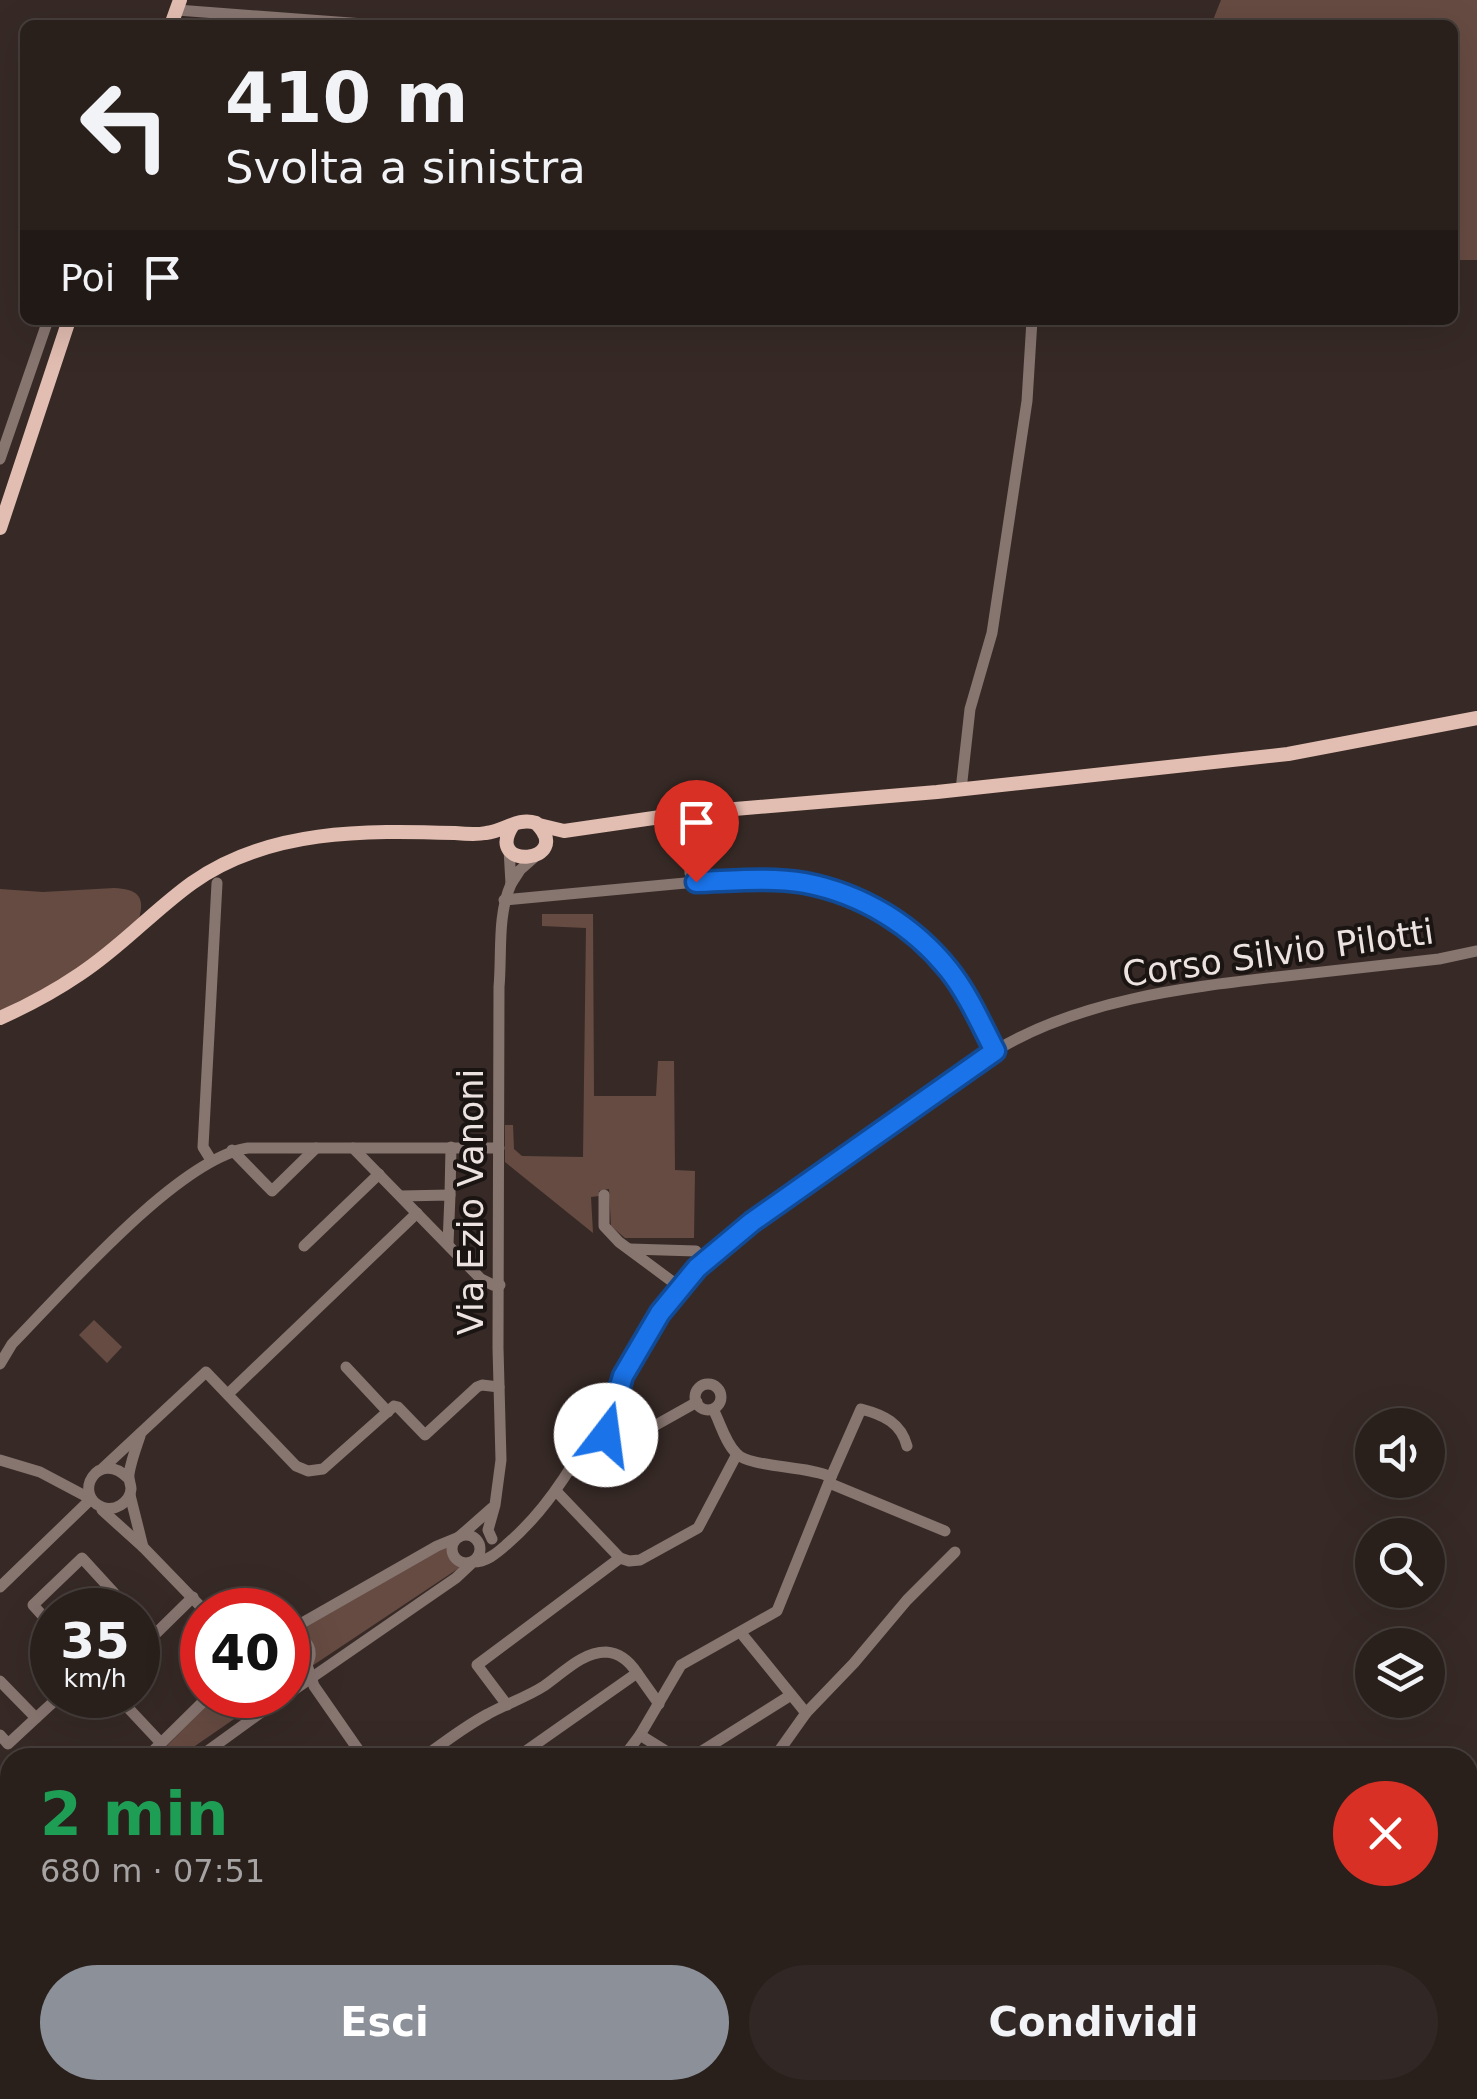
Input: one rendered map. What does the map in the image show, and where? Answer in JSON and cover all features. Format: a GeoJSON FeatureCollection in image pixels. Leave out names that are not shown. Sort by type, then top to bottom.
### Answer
{"type":"FeatureCollection","features":[{"type":"Feature","properties":{"kind":"main road"},"geometry":{"type":"LineString","coordinates":[[0,528],[66,325]]}},
{"type":"Feature","properties":{"kind":"main road"},"geometry":{"type":"LineString","coordinates":[[0,1018],[82,974],[191,884],[255,850],[286,842],[388,831],[485,834],[525,820],[564,831],[688,813],[960,790],[1288,754],[1477,718]]}},
{"type":"Feature","properties":{"kind":"main road"},"geometry":{"type":"LineString","coordinates":[[509,849],[507,836],[513,825]]}},
{"type":"Feature","properties":{"kind":"main road"},"geometry":{"type":"LineString","coordinates":[[539,853],[545,835],[540,826]]}},
{"type":"Feature","properties":{"kind":"main road"},"geometry":{"type":"LineString","coordinates":[[472,834],[519,857],[532,858],[589,828]]}},
{"type":"Feature","properties":{"kind":"street"},"geometry":{"type":"LineString","coordinates":[[178,5],[327,20]]}},
{"type":"Feature","properties":{"kind":"street"},"geometry":{"type":"LineString","coordinates":[[0,459],[46,325]]}},
{"type":"Feature","properties":{"kind":"street"},"geometry":{"type":"LineString","coordinates":[[960,790],[970,709],[992,633],[1027,400],[1032,325]]}},
{"type":"Feature","properties":{"kind":"street"},"geometry":{"type":"LineString","coordinates":[[689,828],[690,873],[696,882]]}},
{"type":"Feature","properties":{"kind":"street"},"geometry":{"type":"LineString","coordinates":[[509,849],[512,884]]}},
{"type":"Feature","properties":{"kind":"street","name":"Via Ezio Vanoni"},"geometry":{"type":"LineString","coordinates":[[492,1539],[488,1530],[501,1460],[498,988],[504,900],[520,870],[539,853]]}},
{"type":"Feature","properties":{"kind":"street"},"geometry":{"type":"LineString","coordinates":[[504,900],[696,882],[764,880],[804,883],[840,892],[902,923],[949,970],[995,1051]]}},
{"type":"Feature","properties":{"kind":"street"},"geometry":{"type":"LineString","coordinates":[[211,1160],[203,1147],[218,883]]}},
{"type":"Feature","properties":{"kind":"street","name":"Corso Silvio Pilotti"},"geometry":{"type":"LineString","coordinates":[[310,1671],[456,1578],[473,1562],[482,1562],[522,1531],[567,1476],[660,1313],[697,1268],[752,1222],[995,1051],[1059,1020],[1172,991],[1477,951]]}},
{"type":"Feature","properties":{"kind":"street"},"geometry":{"type":"LineString","coordinates":[[448,1244],[451,1147]]}},
{"type":"Feature","properties":{"kind":"street"},"geometry":{"type":"LineString","coordinates":[[232,1150],[272,1191],[316,1148]]}},
{"type":"Feature","properties":{"kind":"street"},"geometry":{"type":"LineString","coordinates":[[354,1148],[482,1279],[493,1286],[500,1285]]}},
{"type":"Feature","properties":{"kind":"street"},"geometry":{"type":"LineString","coordinates":[[0,1364],[12,1344],[98,1256],[187,1176],[232,1150],[498,1148]]}},
{"type":"Feature","properties":{"kind":"street"},"geometry":{"type":"LineString","coordinates":[[304,1246],[379,1174]]}},
{"type":"Feature","properties":{"kind":"street"},"geometry":{"type":"LineString","coordinates":[[401,1196],[450,1194]]}},
{"type":"Feature","properties":{"kind":"street"},"geometry":{"type":"LineString","coordinates":[[604,1195],[604,1226],[681,1288]]}},
{"type":"Feature","properties":{"kind":"street"},"geometry":{"type":"LineString","coordinates":[[228,1394],[417,1213]]}},
{"type":"Feature","properties":{"kind":"street"},"geometry":{"type":"LineString","coordinates":[[630,1249],[696,1251]]}},
{"type":"Feature","properties":{"kind":"street"},"geometry":{"type":"LineString","coordinates":[[346,1367],[388,1412]]}},
{"type":"Feature","properties":{"kind":"street"},"geometry":{"type":"LineString","coordinates":[[95,1503],[89,1484],[98,1471],[206,1372],[296,1466],[308,1470],[324,1469],[394,1406],[425,1435],[482,1384],[499,1387]]}},
{"type":"Feature","properties":{"kind":"street","name":"Corso Silvio Pilotti"},"geometry":{"type":"LineString","coordinates":[[567,1476],[598,1450],[623,1376]]}},
{"type":"Feature","properties":{"kind":"street"},"geometry":{"type":"LineString","coordinates":[[713,1385],[721,1395],[714,1409],[706,1410],[696,1402],[701,1387],[713,1385]]}},
{"type":"Feature","properties":{"kind":"street"},"geometry":{"type":"LineString","coordinates":[[631,1439],[608,1429],[591,1431],[598,1450],[614,1448],[631,1439],[696,1402]]}},
{"type":"Feature","properties":{"kind":"street"},"geometry":{"type":"LineString","coordinates":[[714,1409],[737,1454],[752,1461],[812,1469],[945,1531]]}},
{"type":"Feature","properties":{"kind":"street"},"geometry":{"type":"LineString","coordinates":[[630,1748],[681,1665],[777,1611],[861,1409],[879,1414],[903,1431],[907,1446]]}},
{"type":"Feature","properties":{"kind":"street"},"geometry":{"type":"LineString","coordinates":[[128,1478],[140,1436]]}},
{"type":"Feature","properties":{"kind":"street"},"geometry":{"type":"LineString","coordinates":[[556,1491],[620,1558],[640,1560],[698,1528],[737,1454]]}},
{"type":"Feature","properties":{"kind":"street"},"geometry":{"type":"LineString","coordinates":[[0,1460],[62,1482],[95,1503],[183,1588]]}},
{"type":"Feature","properties":{"kind":"street"},"geometry":{"type":"LineString","coordinates":[[62,1482],[98,1471],[120,1470],[128,1478],[143,1546]]}},
{"type":"Feature","properties":{"kind":"street"},"geometry":{"type":"LineString","coordinates":[[95,1503],[111,1509],[122,1505],[130,1495]]}},
{"type":"Feature","properties":{"kind":"street"},"geometry":{"type":"LineString","coordinates":[[0,1587],[95,1503]]}},
{"type":"Feature","properties":{"kind":"street"},"geometry":{"type":"LineString","coordinates":[[474,1537],[481,1548],[479,1556],[465,1564],[454,1557],[453,1544],[495,1504]]}},
{"type":"Feature","properties":{"kind":"street"},"geometry":{"type":"LineString","coordinates":[[310,1621],[437,1546],[466,1535],[502,1539],[522,1531]]}},
{"type":"Feature","properties":{"kind":"street"},"geometry":{"type":"LineString","coordinates":[[781,1748],[806,1713],[954,1552]]}},
{"type":"Feature","properties":{"kind":"street"},"geometry":{"type":"LineString","coordinates":[[51,1588],[82,1558],[109,1588]]}},
{"type":"Feature","properties":{"kind":"street"},"geometry":{"type":"LineString","coordinates":[[507,1705],[477,1664],[620,1558]]}},
{"type":"Feature","properties":{"kind":"street"},"geometry":{"type":"LineString","coordinates":[[160,1630],[180,1611]]}},
{"type":"Feature","properties":{"kind":"street"},"geometry":{"type":"LineString","coordinates":[[740,1633],[806,1713]]}},
{"type":"Feature","properties":{"kind":"street"},"geometry":{"type":"LineString","coordinates":[[437,1748],[486,1714],[542,1687],[595,1654],[608,1652],[620,1656],[659,1704]]}},
{"type":"Feature","properties":{"kind":"street"},"geometry":{"type":"LineString","coordinates":[[530,1748],[637,1673]]}},
{"type":"Feature","properties":{"kind":"street"},"geometry":{"type":"LineString","coordinates":[[310,1674],[358,1748]]}},
{"type":"Feature","properties":{"kind":"street"},"geometry":{"type":"LineString","coordinates":[[0,1681],[30,1712]]}},
{"type":"Feature","properties":{"kind":"street"},"geometry":{"type":"LineString","coordinates":[[707,1748],[791,1694]]}},
{"type":"Feature","properties":{"kind":"street"},"geometry":{"type":"LineString","coordinates":[[0,1736],[8,1744],[36,1718]]}},
{"type":"Feature","properties":{"kind":"street"},"geometry":{"type":"LineString","coordinates":[[137,1718],[160,1743]]}},
{"type":"Feature","properties":{"kind":"street"},"geometry":{"type":"LineString","coordinates":[[155,1748],[186,1718]]}},
{"type":"Feature","properties":{"kind":"street"},"geometry":{"type":"LineString","coordinates":[[212,1748],[253,1718]]}},
{"type":"Feature","properties":{"kind":"street"},"geometry":{"type":"LineString","coordinates":[[640,1735],[661,1748]]}},
{"type":"Feature","properties":{"kind":"shaded area"},"geometry":{"type":"Polygon","coordinates":[[[1221,0],[1477,0],[1477,260],[1458,260],[1458,20],[1213,20],[1221,0]]]}},
{"type":"Feature","properties":{"kind":"shaded area"},"geometry":{"type":"Polygon","coordinates":[[[114,888],[137,895],[141,904],[139,919],[63,979],[0,1011],[0,889],[43,892],[114,888]]]}},
{"type":"Feature","properties":{"kind":"shaded area"},"geometry":{"type":"Polygon","coordinates":[[[542,914],[593,914],[594,1096],[656,1096],[658,1061],[674,1061],[675,1170],[695,1171],[694,1238],[625,1238],[611,1226],[609,1189],[591,1197],[593,1233],[505,1162],[505,1125],[513,1125],[514,1149],[522,1156],[583,1157],[586,928],[542,926],[542,914]]]}},
{"type":"Feature","properties":{"kind":"shaded area"},"geometry":{"type":"Polygon","coordinates":[[[94,1320],[122,1347],[107,1363],[79,1335],[94,1320]]]}},
{"type":"Feature","properties":{"kind":"shaded area"},"geometry":{"type":"Polygon","coordinates":[[[449,1544],[451,1558],[462,1566],[312,1666],[310,1622],[449,1544]]]}},
{"type":"Feature","properties":{"kind":"shaded area"},"geometry":{"type":"Polygon","coordinates":[[[194,1718],[236,1718],[192,1748],[165,1748],[194,1718]]]}},
{"type":"Feature","properties":{"kind":"route"},"geometry":{"type":"LineString","coordinates":[[606,1435],[623,1376],[660,1313],[697,1268],[752,1222],[995,1051],[949,970],[902,923],[840,892],[804,883],[696,882]]}}]}
